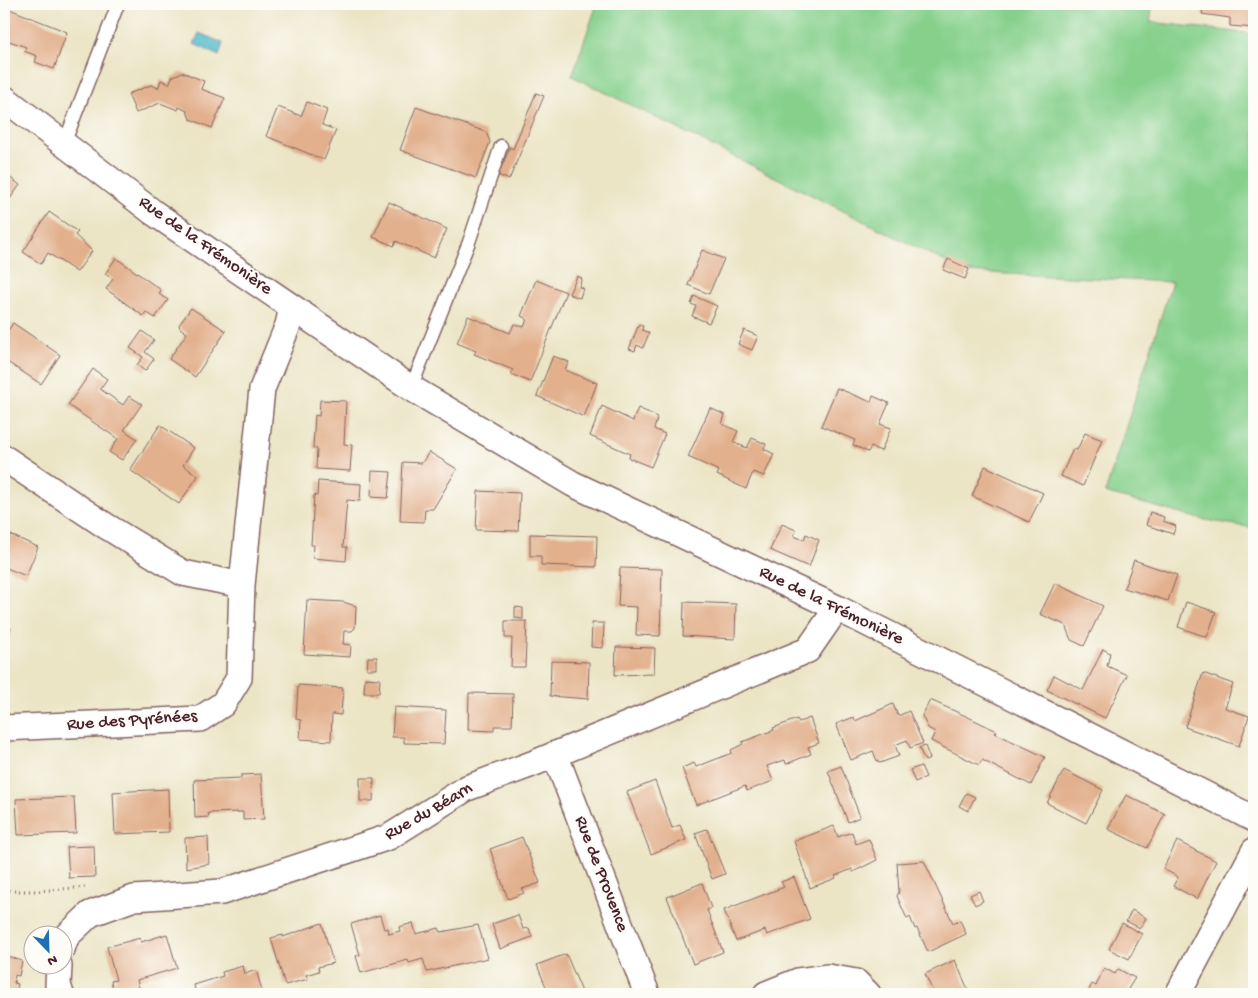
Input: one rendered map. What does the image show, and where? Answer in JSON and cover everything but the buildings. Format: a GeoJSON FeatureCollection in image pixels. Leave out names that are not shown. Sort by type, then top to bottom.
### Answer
{"type":"FeatureCollection","features":[{"type":"Feature","properties":{"kind":"street","name":"Rue de la Frémonière"},"geometry":{"type":"LineString","coordinates":[[4,98],[154,213],[411,388],[573,484],[838,608],[1254,819]]}},
{"type":"Feature","properties":{"kind":"street","name":"Rue des Pyrénées"},"geometry":{"type":"LineString","coordinates":[[4,728],[200,719],[223,704],[239,678],[242,585],[262,389],[288,325],[292,306]]}},
{"type":"Feature","properties":{"kind":"street"},"geometry":{"type":"LineString","coordinates":[[4,458],[106,526],[183,573],[242,585]]}},
{"type":"Feature","properties":{"kind":"street","name":"Rue du Béarn"},"geometry":{"type":"LineString","coordinates":[[72,931],[90,914],[134,898],[222,892],[388,838],[467,788],[808,650],[838,608]]}},
{"type":"Feature","properties":{"kind":"street","name":"Rue de Provence"},"geometry":{"type":"LineString","coordinates":[[555,754],[647,994]]}},
{"type":"Feature","properties":{"kind":"street"},"geometry":{"type":"LineString","coordinates":[[1178,994],[1254,851]]}},
{"type":"Feature","properties":{"kind":"street"},"geometry":{"type":"LineString","coordinates":[[58,976],[58,984],[61,994]]}},
{"type":"Feature","properties":{"kind":"street"},"geometry":{"type":"LineString","coordinates":[[766,994],[798,981],[828,977],[856,982],[868,994]]}},
{"type":"Feature","properties":{"kind":"lane"},"geometry":{"type":"LineString","coordinates":[[64,144],[118,4]]}},
{"type":"Feature","properties":{"kind":"lane"},"geometry":{"type":"LineString","coordinates":[[411,388],[469,242],[502,146]]}},
{"type":"Feature","properties":{"kind":"green space"},"geometry":{"type":"Polygon","coordinates":[[[597,4],[1153,4],[1150,22],[1254,34],[1254,528],[1200,519],[1105,493],[1172,282],[966,272],[572,76],[597,4]]]}},
{"type":"Feature","properties":{"kind":"water"},"geometry":{"type":"Polygon","coordinates":[[[199,33],[223,43],[219,56],[194,44],[199,33]]]}}]}
